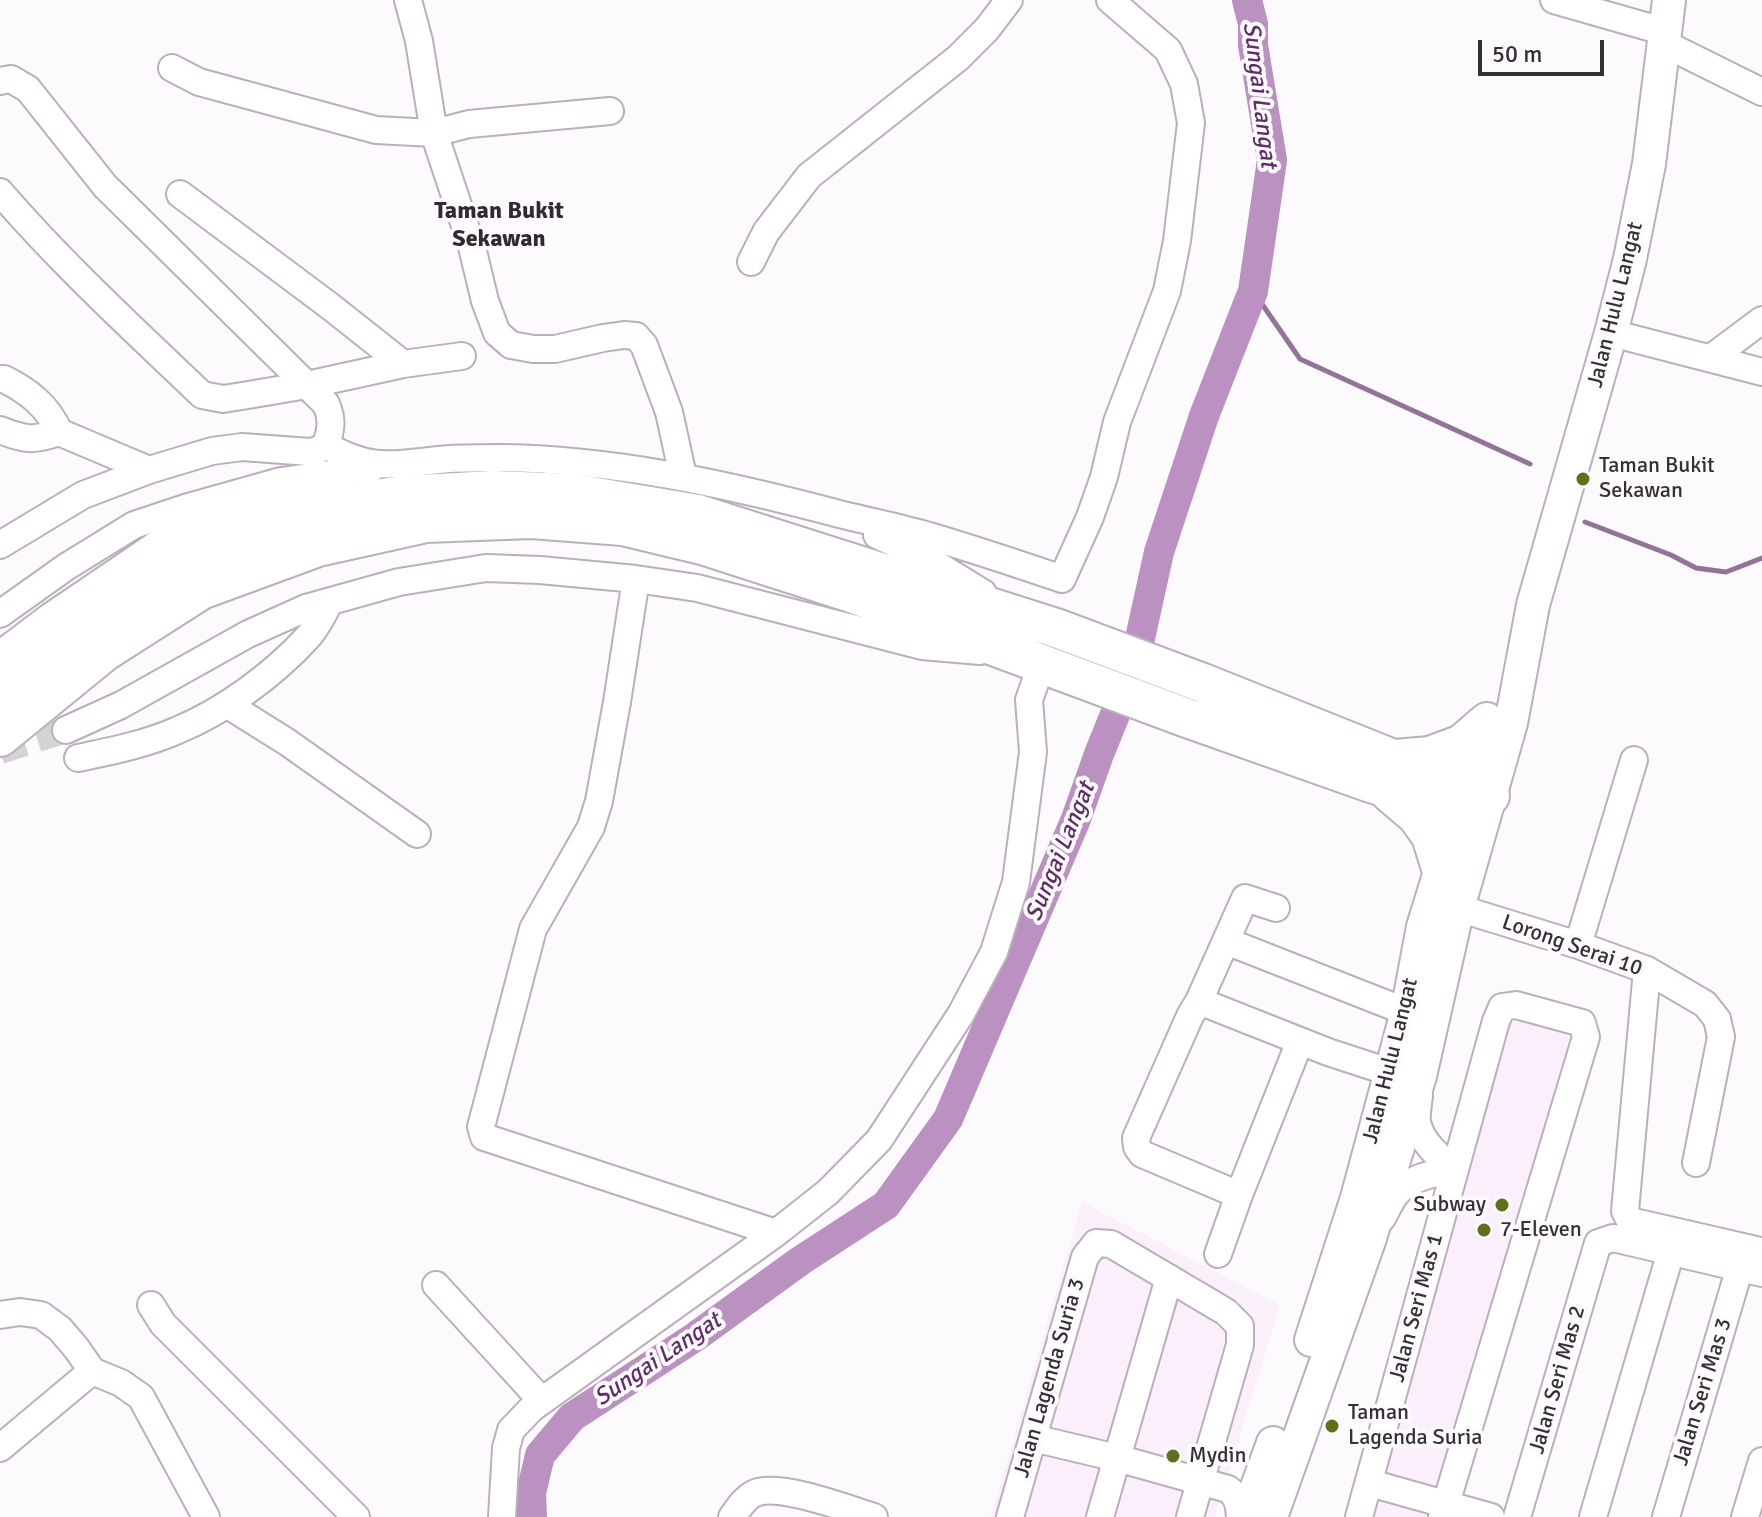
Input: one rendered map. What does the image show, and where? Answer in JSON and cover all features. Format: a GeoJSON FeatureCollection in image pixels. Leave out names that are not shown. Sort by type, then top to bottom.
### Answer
{"type":"FeatureCollection","features":[{"type":"Feature","properties":{"kind":"highway"},"geometry":{"type":"LineString","coordinates":[[0,662],[171,542],[277,497],[367,500],[493,490],[572,493],[698,514],[1039,622],[1203,683],[1388,773],[1431,836],[1441,868]]}},
{"type":"Feature","properties":{"kind":"highway"},"geometry":{"type":"LineString","coordinates":[[0,699],[60,648],[126,602],[227,550],[367,500]]}},
{"type":"Feature","properties":{"kind":"highway"},"geometry":{"type":"LineString","coordinates":[[0,737],[104,652],[201,590],[318,547],[426,523],[531,519],[623,526],[702,545],[851,593],[1187,718],[1388,773],[1475,803]]}},
{"type":"Feature","properties":{"kind":"highway"},"geometry":{"type":"LineString","coordinates":[[1388,773],[1462,744],[1485,724]]}},
{"type":"Feature","properties":{"kind":"main road","name":"Jalan Hulu Langat"},"geometry":{"type":"LineString","coordinates":[[1271,1517],[1369,1241],[1405,1074],[1407,1012],[1423,927],[1441,868],[1511,723],[1533,605],[1630,259],[1649,164],[1669,0]]}},
{"type":"Feature","properties":{"kind":"main road","name":"Jalan Hulu Langat"},"geometry":{"type":"LineString","coordinates":[[1246,1517],[1317,1324],[1357,1198],[1405,1074],[1458,908],[1485,724],[1533,605]]}},
{"type":"Feature","properties":{"kind":"street"},"geometry":{"type":"LineString","coordinates":[[408,0],[419,41],[434,133],[497,333],[511,345],[533,349],[555,349],[603,338],[636,336],[644,345],[669,412],[683,476]]}},
{"type":"Feature","properties":{"kind":"street"},"geometry":{"type":"LineString","coordinates":[[751,262],[766,232],[809,176],[958,58],[987,29],[1009,0]]}},
{"type":"Feature","properties":{"kind":"street"},"geometry":{"type":"LineString","coordinates":[[326,445],[361,462],[382,465],[506,458],[640,469],[683,476],[720,494],[827,511],[927,535],[1062,579],[1090,517],[1104,477],[1117,422],[1167,291],[1177,241],[1191,123],[1184,84],[1168,50],[1110,0]]}},
{"type":"Feature","properties":{"kind":"street"},"geometry":{"type":"LineString","coordinates":[[1554,0],[1665,38],[1762,92],[1762,108]]}},
{"type":"Feature","properties":{"kind":"street"},"geometry":{"type":"LineString","coordinates":[[172,68],[199,82],[376,130],[434,133],[469,124],[610,111]]}},
{"type":"Feature","properties":{"kind":"street"},"geometry":{"type":"LineString","coordinates":[[0,81],[11,79],[28,89],[105,186],[326,404],[332,425],[326,445],[310,452],[242,447],[212,451],[149,470],[83,495],[0,545]]}},
{"type":"Feature","properties":{"kind":"street"},"geometry":{"type":"LineString","coordinates":[[0,192],[39,237],[202,395],[223,399],[403,364],[462,356]]}},
{"type":"Feature","properties":{"kind":"street"},"geometry":{"type":"LineString","coordinates":[[180,194],[403,364]]}},
{"type":"Feature","properties":{"kind":"street"},"geometry":{"type":"LineString","coordinates":[[1711,358],[1762,320]]}},
{"type":"Feature","properties":{"kind":"street"},"geometry":{"type":"LineString","coordinates":[[1611,333],[1762,372]]}},
{"type":"Feature","properties":{"kind":"street"},"geometry":{"type":"LineString","coordinates":[[0,379],[24,389],[48,412],[59,432],[149,470]]}},
{"type":"Feature","properties":{"kind":"street"},"geometry":{"type":"LineString","coordinates":[[0,430],[31,439],[59,432]]}},
{"type":"Feature","properties":{"kind":"street"},"geometry":{"type":"LineString","coordinates":[[0,614],[66,567],[134,525],[281,481],[451,459]]}},
{"type":"Feature","properties":{"kind":"street"},"geometry":{"type":"LineString","coordinates":[[827,511],[926,558],[1039,622]]}},
{"type":"Feature","properties":{"kind":"street"},"geometry":{"type":"LineString","coordinates":[[0,626],[66,567]]}},
{"type":"Feature","properties":{"kind":"street"},"geometry":{"type":"LineString","coordinates":[[66,730],[121,705],[248,634],[306,608],[399,582],[486,568],[636,579],[700,577],[922,646],[1040,663],[1029,700],[1033,752],[1016,882],[994,952],[961,1014],[879,1140],[828,1192],[776,1233],[532,1408],[511,1430],[506,1448],[502,1517]]}},
{"type":"Feature","properties":{"kind":"street"},"geometry":{"type":"LineString","coordinates":[[636,579],[599,801],[591,827],[533,929],[481,1127],[484,1137],[776,1233]]}},
{"type":"Feature","properties":{"kind":"street"},"geometry":{"type":"LineString","coordinates":[[78,758],[177,731],[228,705],[309,636],[330,602]]}},
{"type":"Feature","properties":{"kind":"street"},"geometry":{"type":"LineString","coordinates":[[228,705],[287,742],[417,834]]}},
{"type":"Feature","properties":{"kind":"street"},"geometry":{"type":"LineString","coordinates":[[1578,945],[1634,760]]}},
{"type":"Feature","properties":{"kind":"street"},"geometry":{"type":"LineString","coordinates":[[1239,1195],[1142,1154],[1136,1138],[1245,898],[1276,908]]}},
{"type":"Feature","properties":{"kind":"street","name":"Lorong Serai 10"},"geometry":{"type":"LineString","coordinates":[[1458,908],[1647,970],[1705,1004],[1717,1019],[1721,1037],[1696,1163]]}},
{"type":"Feature","properties":{"kind":"street"},"geometry":{"type":"LineString","coordinates":[[1226,941],[1407,1012]]}},
{"type":"Feature","properties":{"kind":"street"},"geometry":{"type":"LineString","coordinates":[[1647,970],[1625,1211],[1630,1221],[1754,1264]]}},
{"type":"Feature","properties":{"kind":"street"},"geometry":{"type":"LineString","coordinates":[[1199,1001],[1300,1041],[1405,1074],[1417,1123],[1428,1144],[1454,1169]]}},
{"type":"Feature","properties":{"kind":"street","name":"Jalan Seri Mas 1"},"geometry":{"type":"LineString","coordinates":[[1359,1517],[1496,1021],[1502,1007],[1516,1005],[1582,1023],[1586,1037],[1444,1511]]}},
{"type":"Feature","properties":{"kind":"street"},"geometry":{"type":"LineString","coordinates":[[1218,1254],[1300,1041]]}},
{"type":"Feature","properties":{"kind":"street"},"geometry":{"type":"LineString","coordinates":[[1369,1241],[1396,1193],[1429,1174],[1454,1169]]}},
{"type":"Feature","properties":{"kind":"street","name":"Jalan Seri Mas 2"},"geometry":{"type":"LineString","coordinates":[[1517,1517],[1598,1243],[1613,1238],[1754,1264]]}},
{"type":"Feature","properties":{"kind":"street","name":"Jalan Lagenda Suria 3"},"geometry":{"type":"LineString","coordinates":[[1010,1517],[1085,1257],[1096,1243],[1111,1244],[1169,1278]]}},
{"type":"Feature","properties":{"kind":"street","name":"Jalan Seri Mas 3"},"geometry":{"type":"LineString","coordinates":[[1666,1517],[1754,1264]]}},
{"type":"Feature","properties":{"kind":"street"},"geometry":{"type":"LineString","coordinates":[[1593,1517],[1667,1265]]}},
{"type":"Feature","properties":{"kind":"street"},"geometry":{"type":"LineString","coordinates":[[1100,1517],[1169,1278],[1226,1312],[1240,1326],[1240,1345],[1190,1517]]}},
{"type":"Feature","properties":{"kind":"street"},"geometry":{"type":"LineString","coordinates":[[436,1285],[542,1401]]}},
{"type":"Feature","properties":{"kind":"street"},"geometry":{"type":"LineString","coordinates":[[151,1305],[163,1324],[356,1517]]}},
{"type":"Feature","properties":{"kind":"street"},"geometry":{"type":"LineString","coordinates":[[0,1315],[20,1312],[41,1315],[60,1329],[92,1371],[121,1383],[141,1397],[206,1517]]}},
{"type":"Feature","properties":{"kind":"street"},"geometry":{"type":"LineString","coordinates":[[0,1448],[92,1371]]}},
{"type":"Feature","properties":{"kind":"street"},"geometry":{"type":"LineString","coordinates":[[1033,1438],[1228,1489],[1234,1493],[1240,1517]]}},
{"type":"Feature","properties":{"kind":"street"},"geometry":{"type":"LineString","coordinates":[[1745,1517],[1762,1461]]}},
{"type":"Feature","properties":{"kind":"street"},"geometry":{"type":"LineString","coordinates":[[1370,1483],[1444,1511],[1491,1517]]}},
{"type":"Feature","properties":{"kind":"street"},"geometry":{"type":"LineString","coordinates":[[732,1517],[750,1495],[769,1489],[874,1517]]}},
{"type":"Feature","properties":{"kind":"shaded area"},"geometry":{"type":"Polygon","coordinates":[[[1506,1011],[1578,1026],[1437,1517],[1364,1517],[1506,1011]]]}},
{"type":"Feature","properties":{"kind":"shaded area"},"geometry":{"type":"Polygon","coordinates":[[[1082,1202],[1280,1305],[1215,1517],[991,1517],[1082,1202]]]}},
{"type":"Feature","properties":{"kind":"waterway","name":"Sungai Langat"},"geometry":{"type":"LineString","coordinates":[[532,1517],[531,1493],[540,1455],[572,1417],[695,1337],[800,1261],[886,1205],[948,1119],[1076,819],[1133,670],[1159,552],[1204,416],[1253,291],[1272,160],[1247,0]]}},
{"type":"Feature","properties":{"kind":"waterway"},"geometry":{"type":"LineString","coordinates":[[1253,291],[1300,359],[1530,464]]}},
{"type":"Feature","properties":{"kind":"waterway"},"geometry":{"type":"LineString","coordinates":[[1585,522],[1671,555],[1696,568],[1726,572],[1762,558]]}},
{"type":"Feature","properties":{"kind":"tunnel"},"geometry":{"type":"LineString","coordinates":[[0,751],[66,730]]}},
{"type":"Feature","properties":{"kind":"place","name":"Taman Bukit Sekawan"},"geometry":{"type":"Point","coordinates":[1583,479]}},
{"type":"Feature","properties":{"kind":"place","name":"Subway"},"geometry":{"type":"Point","coordinates":[1502,1205]}},
{"type":"Feature","properties":{"kind":"place","name":"7-Eleven"},"geometry":{"type":"Point","coordinates":[1484,1230]}},
{"type":"Feature","properties":{"kind":"place","name":"Taman Lagenda Suria"},"geometry":{"type":"Point","coordinates":[1332,1426]}},
{"type":"Feature","properties":{"kind":"place","name":"Mydin"},"geometry":{"type":"Point","coordinates":[1173,1456]}},
{"type":"Feature","properties":{"kind":"district","name":"Taman Bukit Sekawan"},"geometry":{"type":"Point","coordinates":[499,226]}}]}
